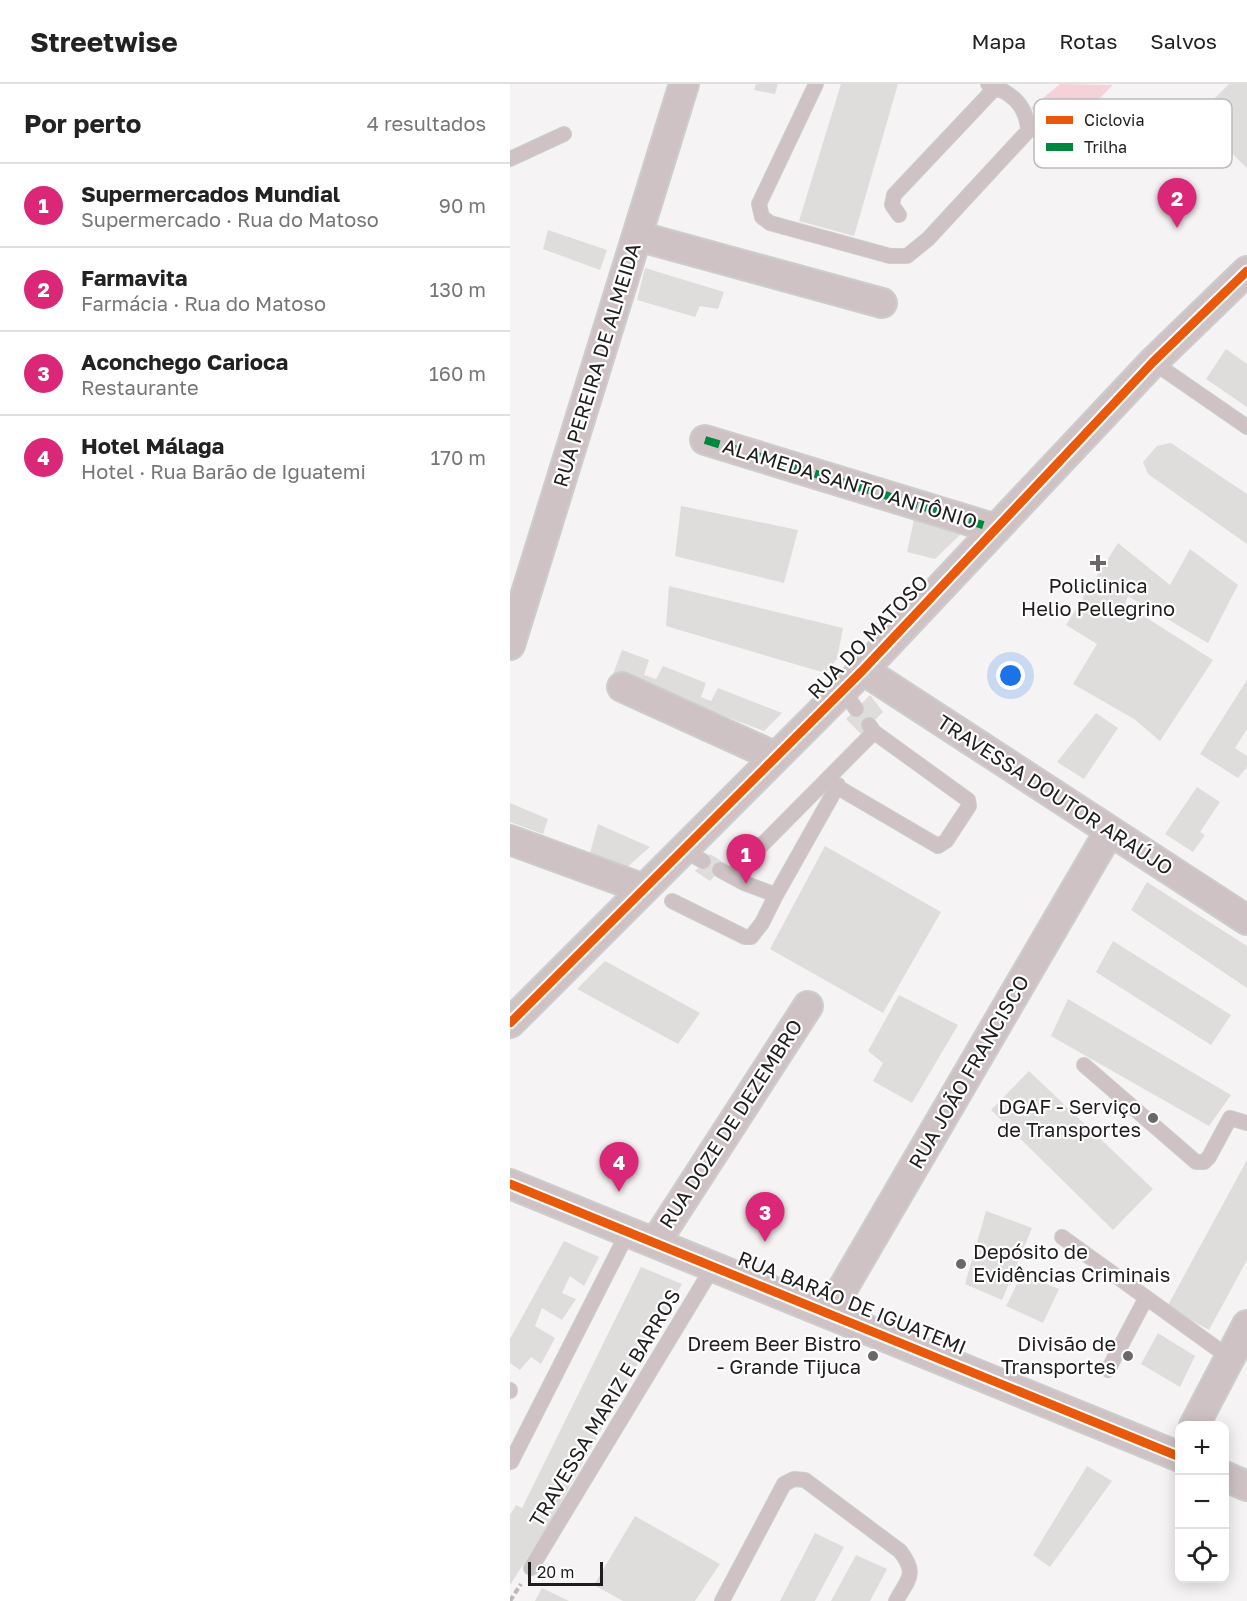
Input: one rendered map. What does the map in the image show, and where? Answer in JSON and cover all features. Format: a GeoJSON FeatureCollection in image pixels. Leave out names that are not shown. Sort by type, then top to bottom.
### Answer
{"type":"FeatureCollection","features":[{"type":"Feature","properties":{"kind":"street","name":"RUA PEREIRA DE ALMEIDA"},"geometry":{"type":"LineString","coordinates":[[510,645],[684,84]]}},
{"type":"Feature","properties":{"kind":"street"},"geometry":{"type":"LineString","coordinates":[[638,236],[882,303]]}},
{"type":"Feature","properties":{"kind":"street","name":"RUA DO MATOSO"},"geometry":{"type":"LineString","coordinates":[[510,1023],[644,889],[693,855],[776,757],[850,699],[862,670],[1153,362],[1247,271]]}},
{"type":"Feature","properties":{"kind":"street","name":"ALAMEDA SANTO ANTÔNIO"},"geometry":{"type":"LineString","coordinates":[[705,440],[996,529]]}},
{"type":"Feature","properties":{"kind":"street","name":"TRAVESSA DOUTOR ARAÚJO"},"geometry":{"type":"LineString","coordinates":[[862,670],[1247,920]]}},
{"type":"Feature","properties":{"kind":"street"},"geometry":{"type":"LineString","coordinates":[[622,687],[776,757]]}},
{"type":"Feature","properties":{"kind":"street","name":"RUA JOÃO FRANCISCO"},"geometry":{"type":"LineString","coordinates":[[829,1312],[1109,832]]}},
{"type":"Feature","properties":{"kind":"street"},"geometry":{"type":"LineString","coordinates":[[510,840],[644,889]]}},
{"type":"Feature","properties":{"kind":"street","name":"RUA DOZE DE DEZEMBRO"},"geometry":{"type":"LineString","coordinates":[[655,1243],[808,1006]]}},
{"type":"Feature","properties":{"kind":"street","name":"RUA BARÃO DE IGUATEMI"},"geometry":{"type":"LineString","coordinates":[[510,1184],[1175,1453]]}},
{"type":"Feature","properties":{"kind":"street"},"geometry":{"type":"LineString","coordinates":[[1196,1421],[1247,1325]]}},
{"type":"Feature","properties":{"kind":"street"},"geometry":{"type":"LineString","coordinates":[[1229,1478],[1247,1486]]}},
{"type":"Feature","properties":{"kind":"lane"},"geometry":{"type":"LineString","coordinates":[[816,84],[759,204],[762,216],[770,222],[890,256],[907,256],[928,239],[1028,131],[1027,117],[1021,105],[1010,93],[992,85],[894,195],[892,205],[898,215]]}},
{"type":"Feature","properties":{"kind":"lane"},"geometry":{"type":"LineString","coordinates":[[510,159],[564,134]]}},
{"type":"Feature","properties":{"kind":"lane"},"geometry":{"type":"LineString","coordinates":[[1153,362],[1247,428]]}},
{"type":"Feature","properties":{"kind":"lane"},"geometry":{"type":"LineString","coordinates":[[672,901],[745,937],[751,937],[762,923],[832,783],[872,729],[968,800],[969,806],[946,841],[938,846],[832,783]]}},
{"type":"Feature","properties":{"kind":"lane"},"geometry":{"type":"LineString","coordinates":[[776,895],[725,873],[832,783]]}},
{"type":"Feature","properties":{"kind":"lane"},"geometry":{"type":"LineString","coordinates":[[1084,1065],[1196,1161],[1204,1162],[1209,1157],[1230,1118],[1247,1123]]}},
{"type":"Feature","properties":{"kind":"lane"},"geometry":{"type":"LineString","coordinates":[[511,1462],[628,1232]]}},
{"type":"Feature","properties":{"kind":"lane"},"geometry":{"type":"LineString","coordinates":[[1062,1237],[1230,1358]]}},
{"type":"Feature","properties":{"kind":"lane","name":"TRAVESSA MARIZ E BARROS"},"geometry":{"type":"LineString","coordinates":[[531,1568],[712,1267]]}},
{"type":"Feature","properties":{"kind":"lane"},"geometry":{"type":"LineString","coordinates":[[1108,1370],[1146,1298]]}},
{"type":"Feature","properties":{"kind":"lane"},"geometry":{"type":"LineString","coordinates":[[722,1601],[784,1484],[794,1479],[805,1480],[900,1551],[910,1564],[911,1576],[896,1601]]}},
{"type":"Feature","properties":{"kind":"shaded area"},"geometry":{"type":"Polygon","coordinates":[[[1060,84],[1113,85],[1099,99],[1042,99],[1060,84]]]}},
{"type":"Feature","properties":{"kind":"building"},"geometry":{"type":"Polygon","coordinates":[[[756,84],[778,84],[775,94],[754,90],[756,84]]]}},
{"type":"Feature","properties":{"kind":"building"},"geometry":{"type":"Polygon","coordinates":[[[841,84],[898,84],[854,236],[799,221],[841,84]]]}},
{"type":"Feature","properties":{"kind":"building"},"geometry":{"type":"Polygon","coordinates":[[[1229,84],[1247,84],[1247,168],[1232,154],[1232,99],[1214,99],[1229,84]]]}},
{"type":"Feature","properties":{"kind":"building"},"geometry":{"type":"Polygon","coordinates":[[[548,230],[607,250],[600,270],[543,249],[548,230]]]}},
{"type":"Feature","properties":{"kind":"building"},"geometry":{"type":"Polygon","coordinates":[[[645,268],[724,292],[718,309],[700,306],[695,317],[637,300],[645,268]]]}},
{"type":"Feature","properties":{"kind":"building"},"geometry":{"type":"Polygon","coordinates":[[[1226,349],[1247,364],[1247,407],[1206,379],[1226,349]]]}},
{"type":"Feature","properties":{"kind":"building"},"geometry":{"type":"Polygon","coordinates":[[[1171,443],[1247,494],[1247,544],[1148,474],[1143,462],[1157,446],[1171,443]]]}},
{"type":"Feature","properties":{"kind":"building"},"geometry":{"type":"Polygon","coordinates":[[[681,506],[798,530],[784,583],[675,556],[681,506]]]}},
{"type":"Feature","properties":{"kind":"building"},"geometry":{"type":"Polygon","coordinates":[[[916,510],[964,531],[935,559],[907,552],[916,510]]]}},
{"type":"Feature","properties":{"kind":"building"},"geometry":{"type":"Polygon","coordinates":[[[1118,543],[1170,585],[1190,549],[1238,585],[1208,643],[1128,596],[1125,604],[1213,660],[1160,741],[1134,719],[1073,684],[1097,644],[1066,625],[1118,543]]]}},
{"type":"Feature","properties":{"kind":"building"},"geometry":{"type":"Polygon","coordinates":[[[669,586],[843,628],[837,659],[825,673],[666,626],[669,586]]]}},
{"type":"Feature","properties":{"kind":"building"},"geometry":{"type":"Polygon","coordinates":[[[622,650],[649,660],[644,675],[656,679],[663,666],[706,683],[701,697],[711,701],[718,688],[782,713],[764,731],[613,674],[622,650]]]}},
{"type":"Feature","properties":{"kind":"building"},"geometry":{"type":"Polygon","coordinates":[[[1247,680],[1247,729],[1235,748],[1247,756],[1247,767],[1238,778],[1200,754],[1247,680]]]}},
{"type":"Feature","properties":{"kind":"building"},"geometry":{"type":"Polygon","coordinates":[[[870,695],[883,712],[861,734],[846,719],[870,695]]]}},
{"type":"Feature","properties":{"kind":"building"},"geometry":{"type":"Polygon","coordinates":[[[1096,713],[1118,728],[1084,779],[1057,762],[1096,713]]]}},
{"type":"Feature","properties":{"kind":"building"},"geometry":{"type":"Polygon","coordinates":[[[1197,787],[1220,802],[1200,832],[1205,835],[1193,852],[1165,834],[1197,787]]]}},
{"type":"Feature","properties":{"kind":"building"},"geometry":{"type":"Polygon","coordinates":[[[510,803],[548,819],[543,834],[510,822],[510,803]]]}},
{"type":"Feature","properties":{"kind":"building"},"geometry":{"type":"Polygon","coordinates":[[[598,824],[650,847],[625,869],[590,853],[598,824]]]}},
{"type":"Feature","properties":{"kind":"building"},"geometry":{"type":"Polygon","coordinates":[[[825,846],[941,912],[883,1013],[770,949],[825,846]]]}},
{"type":"Feature","properties":{"kind":"building"},"geometry":{"type":"Polygon","coordinates":[[[710,854],[726,864],[710,881],[695,871],[710,854]]]}},
{"type":"Feature","properties":{"kind":"building"},"geometry":{"type":"Polygon","coordinates":[[[1147,882],[1247,946],[1247,988],[1131,910],[1147,882]]]}},
{"type":"Feature","properties":{"kind":"building"},"geometry":{"type":"Polygon","coordinates":[[[1113,941],[1231,1015],[1211,1045],[1096,972],[1113,941]]]}},
{"type":"Feature","properties":{"kind":"building"},"geometry":{"type":"Polygon","coordinates":[[[605,961],[700,1013],[678,1044],[577,989],[605,961]]]}},
{"type":"Feature","properties":{"kind":"building"},"geometry":{"type":"Polygon","coordinates":[[[899,995],[958,1025],[912,1103],[873,1081],[883,1063],[868,1051],[899,995]]]}},
{"type":"Feature","properties":{"kind":"building"},"geometry":{"type":"Polygon","coordinates":[[[1068,999],[1231,1095],[1209,1126],[1051,1036],[1068,999]]]}},
{"type":"Feature","properties":{"kind":"building"},"geometry":{"type":"Polygon","coordinates":[[[1029,1071],[1153,1189],[1113,1230],[991,1110],[1029,1071]]]}},
{"type":"Feature","properties":{"kind":"building"},"geometry":{"type":"Polygon","coordinates":[[[1247,1160],[1247,1260],[1209,1330],[1167,1307],[1247,1160]]]}},
{"type":"Feature","properties":{"kind":"building"},"geometry":{"type":"Polygon","coordinates":[[[986,1211],[1032,1228],[1002,1300],[965,1284],[986,1211]]]}},
{"type":"Feature","properties":{"kind":"building"},"geometry":{"type":"Polygon","coordinates":[[[564,1241],[599,1257],[584,1286],[570,1276],[562,1293],[576,1299],[562,1320],[542,1308],[535,1326],[555,1338],[541,1364],[531,1357],[520,1370],[510,1363],[510,1339],[564,1241]]]}},
{"type":"Feature","properties":{"kind":"building"},"geometry":{"type":"Polygon","coordinates":[[[641,1267],[682,1284],[549,1524],[510,1585],[510,1515],[516,1505],[522,1508],[641,1267]]]}},
{"type":"Feature","properties":{"kind":"building"},"geometry":{"type":"Polygon","coordinates":[[[1022,1274],[1059,1289],[1043,1323],[1006,1306],[1022,1274]]]}},
{"type":"Feature","properties":{"kind":"building"},"geometry":{"type":"Polygon","coordinates":[[[1158,1333],[1195,1356],[1180,1387],[1141,1364],[1158,1333]]]}},
{"type":"Feature","properties":{"kind":"building"},"geometry":{"type":"Polygon","coordinates":[[[1087,1466],[1112,1481],[1050,1567],[1033,1555],[1087,1466]]]}},
{"type":"Feature","properties":{"kind":"building"},"geometry":{"type":"Polygon","coordinates":[[[635,1516],[720,1564],[695,1601],[623,1601],[594,1585],[635,1516]]]}},
{"type":"Feature","properties":{"kind":"building"},"geometry":{"type":"Polygon","coordinates":[[[815,1533],[844,1547],[815,1601],[780,1601],[815,1533]]]}},
{"type":"Feature","properties":{"kind":"building"},"geometry":{"type":"Polygon","coordinates":[[[856,1555],[887,1569],[870,1601],[831,1601],[856,1555]]]}},
{"type":"Feature","properties":{"kind":"building"},"geometry":{"type":"Polygon","coordinates":[[[542,1588],[569,1601],[535,1601],[542,1588]]]}},
{"type":"Feature","properties":{"kind":"marked path"},"geometry":{"type":"LineString","coordinates":[[705,440],[996,529]]}},
{"type":"Feature","properties":{"kind":"cycle path"},"geometry":{"type":"LineString","coordinates":[[510,1023],[863,670],[1153,362],[1247,271]]}},
{"type":"Feature","properties":{"kind":"cycle path"},"geometry":{"type":"LineString","coordinates":[[510,1184],[1175,1455]]}},
{"type":"Feature","properties":{"kind":"place","name":"Farmavita"},"geometry":{"type":"Point","coordinates":[1177,228]}},
{"type":"Feature","properties":{"kind":"place","name":"Policlinica Helio Pellegrino"},"geometry":{"type":"Point","coordinates":[1098,563]}},
{"type":"Feature","properties":{"kind":"place","name":"Supermercados Mundial"},"geometry":{"type":"Point","coordinates":[746,884]}},
{"type":"Feature","properties":{"kind":"place","name":"DGAF - Serviço de Transportes"},"geometry":{"type":"Point","coordinates":[1153,1118]}},
{"type":"Feature","properties":{"kind":"place","name":"Hotel Málaga"},"geometry":{"type":"Point","coordinates":[619,1192]}},
{"type":"Feature","properties":{"kind":"place","name":"Aconchego Carioca"},"geometry":{"type":"Point","coordinates":[765,1242]}},
{"type":"Feature","properties":{"kind":"place","name":"Depósito de Evidências Criminais"},"geometry":{"type":"Point","coordinates":[961,1264]}},
{"type":"Feature","properties":{"kind":"place","name":"Dreem Beer Bistro - Grande Tijuca"},"geometry":{"type":"Point","coordinates":[873,1356]}},
{"type":"Feature","properties":{"kind":"place","name":"Divisão de Transportes"},"geometry":{"type":"Point","coordinates":[1128,1356]}}]}
